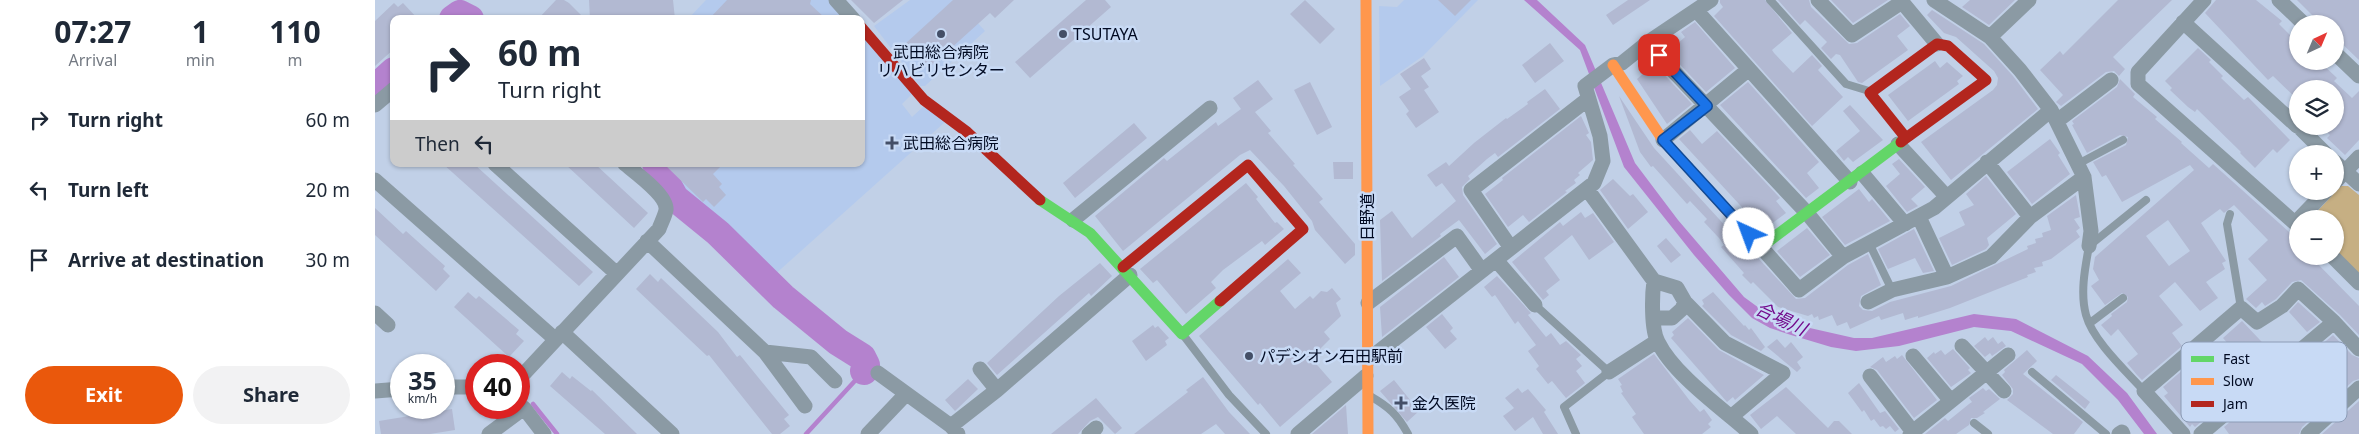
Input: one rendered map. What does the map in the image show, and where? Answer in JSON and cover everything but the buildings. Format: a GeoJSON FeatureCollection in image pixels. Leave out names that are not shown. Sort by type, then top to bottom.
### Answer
{"type":"FeatureCollection","features":[{"type":"Feature","properties":{"kind":"street"},"geometry":{"type":"LineString","coordinates":[[836,0],[849,15]]}},
{"type":"Feature","properties":{"kind":"street","name":"日野道"},"geometry":{"type":"LineString","coordinates":[[1366,0],[1368,303],[1366,376],[1368,434]]}},
{"type":"Feature","properties":{"kind":"street"},"geometry":{"type":"LineString","coordinates":[[1367,360],[1594,184],[1603,161],[1601,136],[1585,86],[1610,67],[1623,63],[1647,42],[1711,0]]}},
{"type":"Feature","properties":{"kind":"street"},"geometry":{"type":"LineString","coordinates":[[1761,247],[1986,80],[1948,46],[1937,44],[1902,2],[1852,35],[1818,0]]}},
{"type":"Feature","properties":{"kind":"street"},"geometry":{"type":"LineString","coordinates":[[1934,0],[1990,37],[2020,70],[2054,116],[2081,170],[2091,231],[2089,246]]}},
{"type":"Feature","properties":{"kind":"street"},"geometry":{"type":"LineString","coordinates":[[1990,37],[2029,0]]}},
{"type":"Feature","properties":{"kind":"street"},"geometry":{"type":"LineString","coordinates":[[2204,0],[2138,72],[2138,84],[2289,215]]}},
{"type":"Feature","properties":{"kind":"street"},"geometry":{"type":"LineString","coordinates":[[2279,0],[2295,15]]}},
{"type":"Feature","properties":{"kind":"street"},"geometry":{"type":"LineString","coordinates":[[1696,10],[1749,69],[1856,178],[1905,224]]}},
{"type":"Feature","properties":{"kind":"street"},"geometry":{"type":"LineString","coordinates":[[2183,22],[2289,118]]}},
{"type":"Feature","properties":{"kind":"street"},"geometry":{"type":"LineString","coordinates":[[865,32],[924,100],[967,132],[1036,197],[1090,233],[1127,271],[1183,334],[1303,229],[1248,165],[1127,271],[954,430],[878,373]]}},
{"type":"Feature","properties":{"kind":"street"},"geometry":{"type":"LineString","coordinates":[[1647,42],[1807,213],[1843,257]]}},
{"type":"Feature","properties":{"kind":"street"},"geometry":{"type":"LineString","coordinates":[[1937,44],[1870,92],[1902,141],[1946,196]]}},
{"type":"Feature","properties":{"kind":"street"},"geometry":{"type":"LineString","coordinates":[[2344,62],[2359,76]]}},
{"type":"Feature","properties":{"kind":"street"},"geometry":{"type":"LineString","coordinates":[[1610,67],[1663,140],[1799,290],[1843,257],[1934,208],[1987,162],[2111,80]]}},
{"type":"Feature","properties":{"kind":"street"},"geometry":{"type":"LineString","coordinates":[[1663,140],[1707,106],[1749,69]]}},
{"type":"Feature","properties":{"kind":"street"},"geometry":{"type":"LineString","coordinates":[[375,105],[390,92]]}},
{"type":"Feature","properties":{"kind":"street"},"geometry":{"type":"LineString","coordinates":[[1511,248],[1471,190],[1588,99]]}},
{"type":"Feature","properties":{"kind":"street"},"geometry":{"type":"LineString","coordinates":[[1073,220],[1210,108]]}},
{"type":"Feature","properties":{"kind":"street"},"geometry":{"type":"LineString","coordinates":[[2307,135],[2317,145]]}},
{"type":"Feature","properties":{"kind":"street"},"geometry":{"type":"LineString","coordinates":[[2344,168],[2359,157]]}},
{"type":"Feature","properties":{"kind":"street"},"geometry":{"type":"LineString","coordinates":[[1987,162],[2030,217]]}},
{"type":"Feature","properties":{"kind":"street"},"geometry":{"type":"LineString","coordinates":[[498,167],[616,273]]}},
{"type":"Feature","properties":{"kind":"street"},"geometry":{"type":"LineString","coordinates":[[530,367],[659,229],[666,210],[664,201],[659,194],[628,167]]}},
{"type":"Feature","properties":{"kind":"street"},"geometry":{"type":"LineString","coordinates":[[1868,302],[1892,290],[1947,277],[1991,257],[2030,217],[2081,170]]}},
{"type":"Feature","properties":{"kind":"street"},"geometry":{"type":"LineString","coordinates":[[2344,175],[2359,184]]}},
{"type":"Feature","properties":{"kind":"street"},"geometry":{"type":"LineString","coordinates":[[375,180],[672,434]]}},
{"type":"Feature","properties":{"kind":"street"},"geometry":{"type":"LineString","coordinates":[[1587,189],[1654,282],[1677,288],[1685,302],[1725,343],[1783,373],[1731,417]]}},
{"type":"Feature","properties":{"kind":"street"},"geometry":{"type":"LineString","coordinates":[[2308,210],[2318,200]]}},
{"type":"Feature","properties":{"kind":"street"},"geometry":{"type":"LineString","coordinates":[[1919,217],[1947,277]]}},
{"type":"Feature","properties":{"kind":"street"},"geometry":{"type":"LineString","coordinates":[[1368,303],[1457,236],[1482,271]]}},
{"type":"Feature","properties":{"kind":"street"},"geometry":{"type":"LineString","coordinates":[[647,241],[765,352],[805,406]]}},
{"type":"Feature","properties":{"kind":"street"},"geometry":{"type":"LineString","coordinates":[[1497,260],[1535,305]]}},
{"type":"Feature","properties":{"kind":"street"},"geometry":{"type":"LineString","coordinates":[[2341,265],[2359,283]]}},
{"type":"Feature","properties":{"kind":"street"},"geometry":{"type":"LineString","coordinates":[[1654,282],[1651,303],[1657,341],[1685,378],[1751,434]]}},
{"type":"Feature","properties":{"kind":"street"},"geometry":{"type":"LineString","coordinates":[[2201,342],[2241,308],[2257,322],[2282,306],[2298,289],[2334,322],[2359,349]]}},
{"type":"Feature","properties":{"kind":"street"},"geometry":{"type":"LineString","coordinates":[[1654,318],[1672,318],[1682,309],[1685,302]]}},
{"type":"Feature","properties":{"kind":"street"},"geometry":{"type":"LineString","coordinates":[[375,312],[388,325]]}},
{"type":"Feature","properties":{"kind":"street"},"geometry":{"type":"LineString","coordinates":[[2310,342],[2334,322]]}},
{"type":"Feature","properties":{"kind":"street"},"geometry":{"type":"LineString","coordinates":[[1609,372],[1657,341]]}},
{"type":"Feature","properties":{"kind":"street"},"geometry":{"type":"LineString","coordinates":[[1962,346],[2004,391]]}},
{"type":"Feature","properties":{"kind":"street"},"geometry":{"type":"LineString","coordinates":[[765,352],[811,357],[835,381]]}},
{"type":"Feature","properties":{"kind":"street"},"geometry":{"type":"LineString","coordinates":[[1870,376],[1912,433],[2008,354]]}},
{"type":"Feature","properties":{"kind":"street"},"geometry":{"type":"LineString","coordinates":[[1913,356],[1951,401]]}},
{"type":"Feature","properties":{"kind":"street"},"geometry":{"type":"LineString","coordinates":[[2181,359],[2144,391],[2183,434]]}},
{"type":"Feature","properties":{"kind":"street"},"geometry":{"type":"LineString","coordinates":[[980,369],[997,390]]}},
{"type":"Feature","properties":{"kind":"street"},"geometry":{"type":"LineString","coordinates":[[1298,434],[1366,376]]}},
{"type":"Feature","properties":{"kind":"street"},"geometry":{"type":"LineString","coordinates":[[2347,399],[2359,388]]}},
{"type":"Feature","properties":{"kind":"street"},"geometry":{"type":"LineString","coordinates":[[375,391],[390,390]]}},
{"type":"Feature","properties":{"kind":"street"},"geometry":{"type":"LineString","coordinates":[[868,434],[906,394]]}},
{"type":"Feature","properties":{"kind":"street"},"geometry":{"type":"LineString","coordinates":[[530,415],[544,434]]}},
{"type":"Feature","properties":{"kind":"street"},"geometry":{"type":"LineString","coordinates":[[489,434],[504,419]]}},
{"type":"Feature","properties":{"kind":"street"},"geometry":{"type":"LineString","coordinates":[[2201,434],[2215,422]]}},
{"type":"Feature","properties":{"kind":"street"},"geometry":{"type":"LineString","coordinates":[[2308,434],[2321,422]]}},
{"type":"Feature","properties":{"kind":"street"},"geometry":{"type":"LineString","coordinates":[[2119,434],[2122,432],[2123,434]]}},
{"type":"Feature","properties":{"kind":"lane"},"geometry":{"type":"LineString","coordinates":[[1770,0],[1846,84],[1870,92]]}},
{"type":"Feature","properties":{"kind":"lane"},"geometry":{"type":"LineString","coordinates":[[2081,170],[2123,140]]}},
{"type":"Feature","properties":{"kind":"lane"},"geometry":{"type":"LineString","coordinates":[[2144,391],[2102,346],[2086,315],[2083,280],[2089,246],[2147,200]]}},
{"type":"Feature","properties":{"kind":"lane"},"geometry":{"type":"LineString","coordinates":[[2230,214],[2227,224],[2241,308]]}},
{"type":"Feature","properties":{"kind":"lane"},"geometry":{"type":"LineString","coordinates":[[1869,243],[1892,290]]}},
{"type":"Feature","properties":{"kind":"lane"},"geometry":{"type":"LineString","coordinates":[[2090,323],[2123,298]]}},
{"type":"Feature","properties":{"kind":"lane"},"geometry":{"type":"LineString","coordinates":[[1535,305],[1609,372],[1564,407],[1576,434]]}},
{"type":"Feature","properties":{"kind":"lane"},"geometry":{"type":"LineString","coordinates":[[1183,334],[1229,395],[1267,434]]}},
{"type":"Feature","properties":{"kind":"lane"},"geometry":{"type":"LineString","coordinates":[[2032,372],[2106,434]]}},
{"type":"Feature","properties":{"kind":"lane"},"geometry":{"type":"LineString","coordinates":[[1367,395],[1383,402],[1395,413],[1408,434]]}},
{"type":"Feature","properties":{"kind":"lane"},"geometry":{"type":"LineString","coordinates":[[1974,423],[1988,434]]}},
{"type":"Feature","properties":{"kind":"shaded area"},"geometry":{"type":"Polygon","coordinates":[[[706,0],[831,0],[845,15],[692,15],[706,0]]]}},
{"type":"Feature","properties":{"kind":"shaded area","name":"武田総合病院"},"geometry":{"type":"Polygon","coordinates":[[[910,0],[957,0],[985,31],[925,86],[920,86],[874,26],[910,0]]]}},
{"type":"Feature","properties":{"kind":"shaded area"},"geometry":{"type":"Polygon","coordinates":[[[1404,0],[1478,0],[1423,56],[1380,86],[1379,6],[1397,7],[1404,0]]]}},
{"type":"Feature","properties":{"kind":"shaded area"},"geometry":{"type":"Polygon","coordinates":[[[1524,0],[1537,0],[1585,45],[1635,163],[1678,220],[1744,297],[1770,316],[1801,326],[1854,338],[1872,338],[1974,314],[2016,319],[2088,356],[2127,393],[2157,434],[2144,434],[2118,400],[2082,364],[2011,331],[1974,327],[1899,346],[1856,351],[1831,347],[1791,335],[1770,328],[1752,318],[1694,255],[1624,167],[1580,50],[1524,0]]]}},
{"type":"Feature","properties":{"kind":"shaded area","name":"武田総合病院"},"geometry":{"type":"Polygon","coordinates":[[[865,36],[912,94],[902,104],[912,117],[924,106],[945,122],[772,277],[740,243],[713,219],[691,193],[687,197],[677,188],[666,167],[865,167],[865,36]]]}},
{"type":"Feature","properties":{"kind":"shaded area"},"geometry":{"type":"Polygon","coordinates":[[[2344,186],[2348,186],[2359,195],[2359,278],[2344,263],[2344,210],[2318,210],[2328,200],[2344,200],[2344,186]]]}},
{"type":"Feature","properties":{"kind":"waterway"},"geometry":{"type":"LineString","coordinates":[[375,88],[390,75]]}},
{"type":"Feature","properties":{"kind":"waterway"},"geometry":{"type":"LineString","coordinates":[[658,167],[675,198],[718,233],[783,297],[838,342],[862,357],[866,365],[864,371]]}},
{"type":"Feature","properties":{"kind":"waterway"},"geometry":{"type":"LineString","coordinates":[[806,434],[864,371]]}},
{"type":"Feature","properties":{"kind":"waterway"},"geometry":{"type":"LineString","coordinates":[[533,404],[557,434]]}},
{"type":"Feature","properties":{"kind":"traffic: fast"},"geometry":{"type":"LineString","coordinates":[[1744,229],[1761,247],[1901,142]]}},
{"type":"Feature","properties":{"kind":"traffic: fast"},"geometry":{"type":"LineString","coordinates":[[1040,200],[1090,233],[1182,334],[1220,301]]}},
{"type":"Feature","properties":{"kind":"traffic: slow"},"geometry":{"type":"LineString","coordinates":[[1366,0],[1368,434]]}},
{"type":"Feature","properties":{"kind":"traffic: slow"},"geometry":{"type":"LineString","coordinates":[[1613,65],[1663,140],[1744,229]]}},
{"type":"Feature","properties":{"kind":"traffic: jam"},"geometry":{"type":"LineString","coordinates":[[865,32],[924,100],[967,132],[1040,200]]}},
{"type":"Feature","properties":{"kind":"traffic: jam"},"geometry":{"type":"LineString","coordinates":[[1901,142],[1906,138],[1870,93],[1937,44],[1948,46],[1986,80],[1906,138]]}},
{"type":"Feature","properties":{"kind":"traffic: jam"},"geometry":{"type":"LineString","coordinates":[[1123,267],[1248,165],[1303,229],[1220,301]]}},
{"type":"Feature","properties":{"kind":"place","name":"武田総合病院 リハビリセンター"},"geometry":{"type":"Point","coordinates":[941,34]}},
{"type":"Feature","properties":{"kind":"place","name":"TSUTAYA"},"geometry":{"type":"Point","coordinates":[1063,34]}},
{"type":"Feature","properties":{"kind":"place","name":"武田総合病院"},"geometry":{"type":"Point","coordinates":[892,143]}},
{"type":"Feature","properties":{"kind":"place","name":"パデシオン石田駅前"},"geometry":{"type":"Point","coordinates":[1249,356]}},
{"type":"Feature","properties":{"kind":"place","name":"金久医院"},"geometry":{"type":"Point","coordinates":[1401,403]}},
{"type":"Feature","properties":{"kind":"route"},"geometry":{"type":"LineString","coordinates":[[1659,55],[1707,106],[1663,140],[1749,234]]}},
{"type":"Feature","properties":{"kind":"water label","name":"合場川"},"geometry":{"type":"Point","coordinates":[1781,319]}}]}
